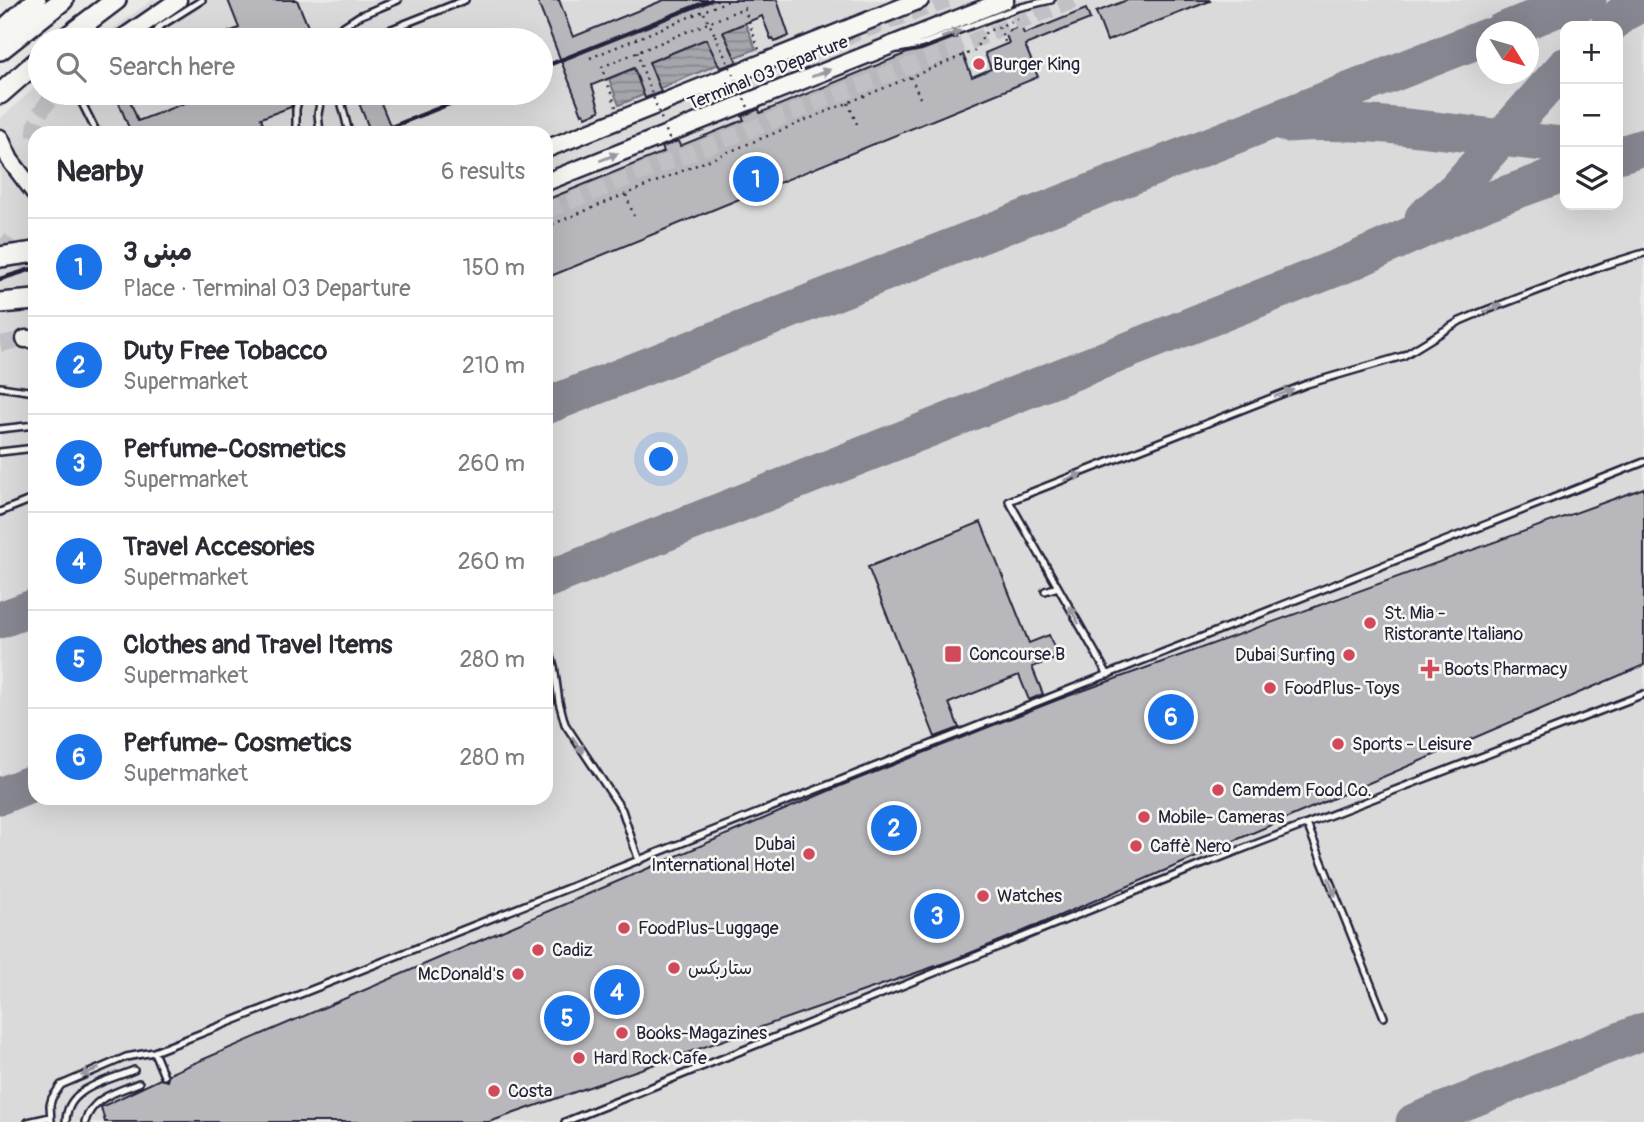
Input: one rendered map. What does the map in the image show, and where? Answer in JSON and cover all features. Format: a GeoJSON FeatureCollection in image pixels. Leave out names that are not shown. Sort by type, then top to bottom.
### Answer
{"type":"FeatureCollection","features":[{"type":"Feature","properties":{"kind":"highway"},"geometry":{"type":"LineString","coordinates":[[0,33],[36,0]]}},
{"type":"Feature","properties":{"kind":"highway"},"geometry":{"type":"LineString","coordinates":[[0,50],[63,0]]}},
{"type":"Feature","properties":{"kind":"highway"},"geometry":{"type":"LineString","coordinates":[[79,28],[116,0]]}},
{"type":"Feature","properties":{"kind":"highway"},"geometry":{"type":"LineString","coordinates":[[0,94],[28,70]]}},
{"type":"Feature","properties":{"kind":"highway"},"geometry":{"type":"LineString","coordinates":[[0,257],[28,253]]}},
{"type":"Feature","properties":{"kind":"highway"},"geometry":{"type":"LineString","coordinates":[[0,303],[28,301]]}},
{"type":"Feature","properties":{"kind":"main road"},"geometry":{"type":"LineString","coordinates":[[137,28],[178,0]]}},
{"type":"Feature","properties":{"kind":"main road"},"geometry":{"type":"LineString","coordinates":[[553,146],[920,0]]}},
{"type":"Feature","properties":{"kind":"main road","name":"Terminal 03 Departure"},"geometry":{"type":"LineString","coordinates":[[553,180],[1005,0]]}},
{"type":"Feature","properties":{"kind":"main road"},"geometry":{"type":"LineString","coordinates":[[0,138],[10,160],[28,183]]}},
{"type":"Feature","properties":{"kind":"lane"},"geometry":{"type":"LineString","coordinates":[[158,28],[202,0]]}},
{"type":"Feature","properties":{"kind":"lane"},"geometry":{"type":"LineString","coordinates":[[338,28],[398,0]]}},
{"type":"Feature","properties":{"kind":"lane"},"geometry":{"type":"LineString","coordinates":[[394,28],[465,0]]}},
{"type":"Feature","properties":{"kind":"lane"},"geometry":{"type":"LineString","coordinates":[[885,48],[920,45],[1027,5],[1051,0]]}},
{"type":"Feature","properties":{"kind":"lane"},"geometry":{"type":"LineString","coordinates":[[83,105],[94,126]]}},
{"type":"Feature","properties":{"kind":"lane"},"geometry":{"type":"LineString","coordinates":[[296,126],[297,105]]}},
{"type":"Feature","properties":{"kind":"lane"},"geometry":{"type":"LineString","coordinates":[[319,126],[320,105]]}},
{"type":"Feature","properties":{"kind":"lane"},"geometry":{"type":"LineString","coordinates":[[342,105],[347,126]]}},
{"type":"Feature","properties":{"kind":"lane"},"geometry":{"type":"LineString","coordinates":[[1108,675],[1009,501],[1307,384],[1403,356],[1460,321],[1605,265],[1644,253]]}},
{"type":"Feature","properties":{"kind":"lane"},"geometry":{"type":"LineString","coordinates":[[0,387],[28,391]]}},
{"type":"Feature","properties":{"kind":"lane"},"geometry":{"type":"LineString","coordinates":[[0,429],[28,426]]}},
{"type":"Feature","properties":{"kind":"lane"},"geometry":{"type":"LineString","coordinates":[[0,452],[28,449]]}},
{"type":"Feature","properties":{"kind":"lane"},"geometry":{"type":"LineString","coordinates":[[28,1122],[51,1120],[52,1098],[61,1085],[126,1056],[154,1052],[1644,462]]}},
{"type":"Feature","properties":{"kind":"lane"},"geometry":{"type":"LineString","coordinates":[[0,512],[28,501]]}},
{"type":"Feature","properties":{"kind":"lane"},"geometry":{"type":"LineString","coordinates":[[1045,591],[1058,587]]}},
{"type":"Feature","properties":{"kind":"lane"},"geometry":{"type":"LineString","coordinates":[[553,666],[565,724],[622,810],[639,861]]}},
{"type":"Feature","properties":{"kind":"lane"},"geometry":{"type":"LineString","coordinates":[[565,1122],[1307,824],[1644,694]]}},
{"type":"Feature","properties":{"kind":"lane"},"geometry":{"type":"LineString","coordinates":[[1307,824],[1384,1017]]}},
{"type":"Feature","properties":{"kind":"lane"},"geometry":{"type":"LineString","coordinates":[[154,1052],[164,1076]]}},
{"type":"Feature","properties":{"kind":"lane"},"geometry":{"type":"LineString","coordinates":[[66,1122],[69,1105],[77,1094],[134,1070]]}},
{"type":"Feature","properties":{"kind":"lane"},"geometry":{"type":"LineString","coordinates":[[85,1122],[88,1111],[94,1104],[139,1083]]}},
{"type":"Feature","properties":{"kind":"path"},"geometry":{"type":"LineString","coordinates":[[590,58],[730,0]]}},
{"type":"Feature","properties":{"kind":"path"},"geometry":{"type":"LineString","coordinates":[[617,109],[602,67],[744,8],[760,53]]}},
{"type":"Feature","properties":{"kind":"path"},"geometry":{"type":"LineString","coordinates":[[704,11],[752,116]]}},
{"type":"Feature","properties":{"kind":"path"},"geometry":{"type":"LineString","coordinates":[[553,225],[974,51],[986,33],[1020,18]]}},
{"type":"Feature","properties":{"kind":"path"},"geometry":{"type":"LineString","coordinates":[[999,27],[1006,44]]}},
{"type":"Feature","properties":{"kind":"path"},"geometry":{"type":"LineString","coordinates":[[637,52],[673,149]]}},
{"type":"Feature","properties":{"kind":"path"},"geometry":{"type":"LineString","coordinates":[[911,77],[920,99]]}},
{"type":"Feature","properties":{"kind":"path"},"geometry":{"type":"LineString","coordinates":[[849,103],[857,124]]}},
{"type":"Feature","properties":{"kind":"path"},"geometry":{"type":"LineString","coordinates":[[626,195],[634,216]]}},
{"type":"Feature","properties":{"kind":"shaded area"},"geometry":{"type":"Polygon","coordinates":[[[152,0],[1644,0],[1644,1122],[0,1122],[0,119],[28,94],[28,105],[553,105],[553,28],[114,28],[152,0]]]}},
{"type":"Feature","properties":{"kind":"shaded area"},"geometry":{"type":"Polygon","coordinates":[[[745,23],[756,49],[619,105],[609,79],[745,23]]]}},
{"type":"Feature","properties":{"kind":"building"},"geometry":{"type":"Polygon","coordinates":[[[228,0],[297,0],[309,28],[239,28],[228,0]]]}},
{"type":"Feature","properties":{"kind":"building"},"geometry":{"type":"Polygon","coordinates":[[[537,0],[559,0],[573,37],[664,0],[777,0],[789,36],[775,42],[771,39],[762,16],[723,32],[737,62],[720,68],[706,39],[649,62],[661,92],[645,98],[634,68],[592,85],[600,111],[586,117],[582,114],[553,41],[553,28],[548,28],[537,0]]]}},
{"type":"Feature","properties":{"kind":"building"},"geometry":{"type":"Polygon","coordinates":[[[1127,0],[1210,1],[1107,41],[1096,12],[1127,0]]]}},
{"type":"Feature","properties":{"kind":"building"},"geometry":{"type":"Polygon","coordinates":[[[1086,9],[1090,19],[1025,45],[1038,77],[553,275],[553,197],[664,152],[662,147],[678,141],[680,146],[744,120],[742,116],[759,109],[760,113],[907,53],[956,37],[972,77],[991,69],[985,53],[1009,43],[1005,32],[1021,26],[1024,34],[1086,9]]]}},
{"type":"Feature","properties":{"kind":"building"},"geometry":{"type":"Polygon","coordinates":[[[120,105],[132,105],[138,121],[180,105],[292,105],[261,118],[264,126],[128,126],[120,105]]]}},
{"type":"Feature","properties":{"kind":"building"},"geometry":{"type":"Polygon","coordinates":[[[360,105],[382,105],[390,126],[368,126],[360,105]]]}},
{"type":"Feature","properties":{"kind":"building","name":"Concourse B"},"geometry":{"type":"Polygon","coordinates":[[[1644,488],[1644,665],[1012,936],[953,960],[489,1122],[105,1122],[101,1107],[160,1079],[167,1081],[169,1074],[840,786],[1057,700],[1644,488]]]}},
{"type":"Feature","properties":{"kind":"building"},"geometry":{"type":"Polygon","coordinates":[[[981,522],[1029,643],[1049,635],[1058,658],[1032,667],[1043,694],[1029,700],[1019,675],[949,703],[959,728],[935,737],[868,567],[981,522]]]}},
{"type":"Feature","properties":{"kind":"taxiway"},"geometry":{"type":"LineString","coordinates":[[1527,21],[1588,0]]}},
{"type":"Feature","properties":{"kind":"taxiway"},"geometry":{"type":"LineString","coordinates":[[1614,21],[1644,2]]}},
{"type":"Feature","properties":{"kind":"taxiway"},"geometry":{"type":"LineString","coordinates":[[553,403],[1476,41]]}},
{"type":"Feature","properties":{"kind":"taxiway"},"geometry":{"type":"LineString","coordinates":[[1423,218],[1455,190],[1560,72]]}},
{"type":"Feature","properties":{"kind":"taxiway"},"geometry":{"type":"LineString","coordinates":[[1287,124],[1392,125],[1560,144]]}},
{"type":"Feature","properties":{"kind":"taxiway"},"geometry":{"type":"LineString","coordinates":[[1623,153],[1644,147]]}},
{"type":"Feature","properties":{"kind":"taxiway"},"geometry":{"type":"LineString","coordinates":[[553,577],[1349,263],[1487,201],[1560,175]]}},
{"type":"Feature","properties":{"kind":"taxiway"},"geometry":{"type":"LineString","coordinates":[[0,620],[28,610]]}},
{"type":"Feature","properties":{"kind":"taxiway"},"geometry":{"type":"LineString","coordinates":[[0,796],[28,785]]}},
{"type":"Feature","properties":{"kind":"taxiway"},"geometry":{"type":"LineString","coordinates":[[1414,1122],[1644,1031]]}},
{"type":"Feature","properties":{"kind":"tunnel"},"geometry":{"type":"LineString","coordinates":[[843,38],[948,0]]}},
{"type":"Feature","properties":{"kind":"tunnel"},"geometry":{"type":"LineString","coordinates":[[553,208],[1075,0]]}},
{"type":"Feature","properties":{"kind":"tunnel"},"geometry":{"type":"LineString","coordinates":[[36,126],[46,105]]}},
{"type":"Feature","properties":{"kind":"tunnel"},"geometry":{"type":"LineString","coordinates":[[0,240],[28,264]]}},
{"type":"Feature","properties":{"kind":"tunnel"},"geometry":{"type":"LineString","coordinates":[[0,344],[25,339]]}},
{"type":"Feature","properties":{"kind":"railway"},"geometry":{"type":"LineString","coordinates":[[553,63],[711,0]]}},
{"type":"Feature","properties":{"kind":"railway"},"geometry":{"type":"LineString","coordinates":[[394,126],[447,105]]}},
{"type":"Feature","properties":{"kind":"railway"},"geometry":{"type":"LineString","coordinates":[[0,279],[28,270]]}},
{"type":"Feature","properties":{"kind":"place","name":"Burger King"},"geometry":{"type":"Point","coordinates":[979,64]}},
{"type":"Feature","properties":{"kind":"place","name":"مبنى 3"},"geometry":{"type":"Point","coordinates":[756,179]}},
{"type":"Feature","properties":{"kind":"place","name":"St. Mia - Ristorante Italiano"},"geometry":{"type":"Point","coordinates":[1370,623]}},
{"type":"Feature","properties":{"kind":"place","name":"Concourse B"},"geometry":{"type":"Point","coordinates":[953,654]}},
{"type":"Feature","properties":{"kind":"place","name":"Dubai Surfing"},"geometry":{"type":"Point","coordinates":[1349,655]}},
{"type":"Feature","properties":{"kind":"place","name":"Boots Pharmacy"},"geometry":{"type":"Point","coordinates":[1430,669]}},
{"type":"Feature","properties":{"kind":"place","name":"FoodPlus- Toys"},"geometry":{"type":"Point","coordinates":[1270,688]}},
{"type":"Feature","properties":{"kind":"place","name":"Perfume- Cosmetics"},"geometry":{"type":"Point","coordinates":[1171,717]}},
{"type":"Feature","properties":{"kind":"place","name":"Sports - Leisure"},"geometry":{"type":"Point","coordinates":[1338,744]}},
{"type":"Feature","properties":{"kind":"place","name":"Camdem Food Co."},"geometry":{"type":"Point","coordinates":[1218,790]}},
{"type":"Feature","properties":{"kind":"place","name":"Mobile- Cameras"},"geometry":{"type":"Point","coordinates":[1144,817]}},
{"type":"Feature","properties":{"kind":"place","name":"Duty Free Tobacco"},"geometry":{"type":"Point","coordinates":[894,828]}},
{"type":"Feature","properties":{"kind":"place","name":"Caffè Nero"},"geometry":{"type":"Point","coordinates":[1136,846]}},
{"type":"Feature","properties":{"kind":"place","name":"Dubai International Hotel"},"geometry":{"type":"Point","coordinates":[809,854]}},
{"type":"Feature","properties":{"kind":"place","name":"Watches"},"geometry":{"type":"Point","coordinates":[983,896]}},
{"type":"Feature","properties":{"kind":"place","name":"Perfume-Cosmetics"},"geometry":{"type":"Point","coordinates":[937,916]}},
{"type":"Feature","properties":{"kind":"place","name":"FoodPlus-Luggage"},"geometry":{"type":"Point","coordinates":[624,928]}},
{"type":"Feature","properties":{"kind":"place","name":"Cadiz"},"geometry":{"type":"Point","coordinates":[538,950]}},
{"type":"Feature","properties":{"kind":"place","name":"ستاربكس"},"geometry":{"type":"Point","coordinates":[674,968]}},
{"type":"Feature","properties":{"kind":"place","name":"McDonald's"},"geometry":{"type":"Point","coordinates":[518,974]}},
{"type":"Feature","properties":{"kind":"place","name":"Travel Accesories"},"geometry":{"type":"Point","coordinates":[617,992]}},
{"type":"Feature","properties":{"kind":"place","name":"Clothes and Travel Items"},"geometry":{"type":"Point","coordinates":[567,1018]}},
{"type":"Feature","properties":{"kind":"place","name":"Books-Magazines"},"geometry":{"type":"Point","coordinates":[622,1033]}},
{"type":"Feature","properties":{"kind":"place","name":"Hard Rock Cafe"},"geometry":{"type":"Point","coordinates":[579,1058]}},
{"type":"Feature","properties":{"kind":"place","name":"Costa"},"geometry":{"type":"Point","coordinates":[494,1091]}}]}
